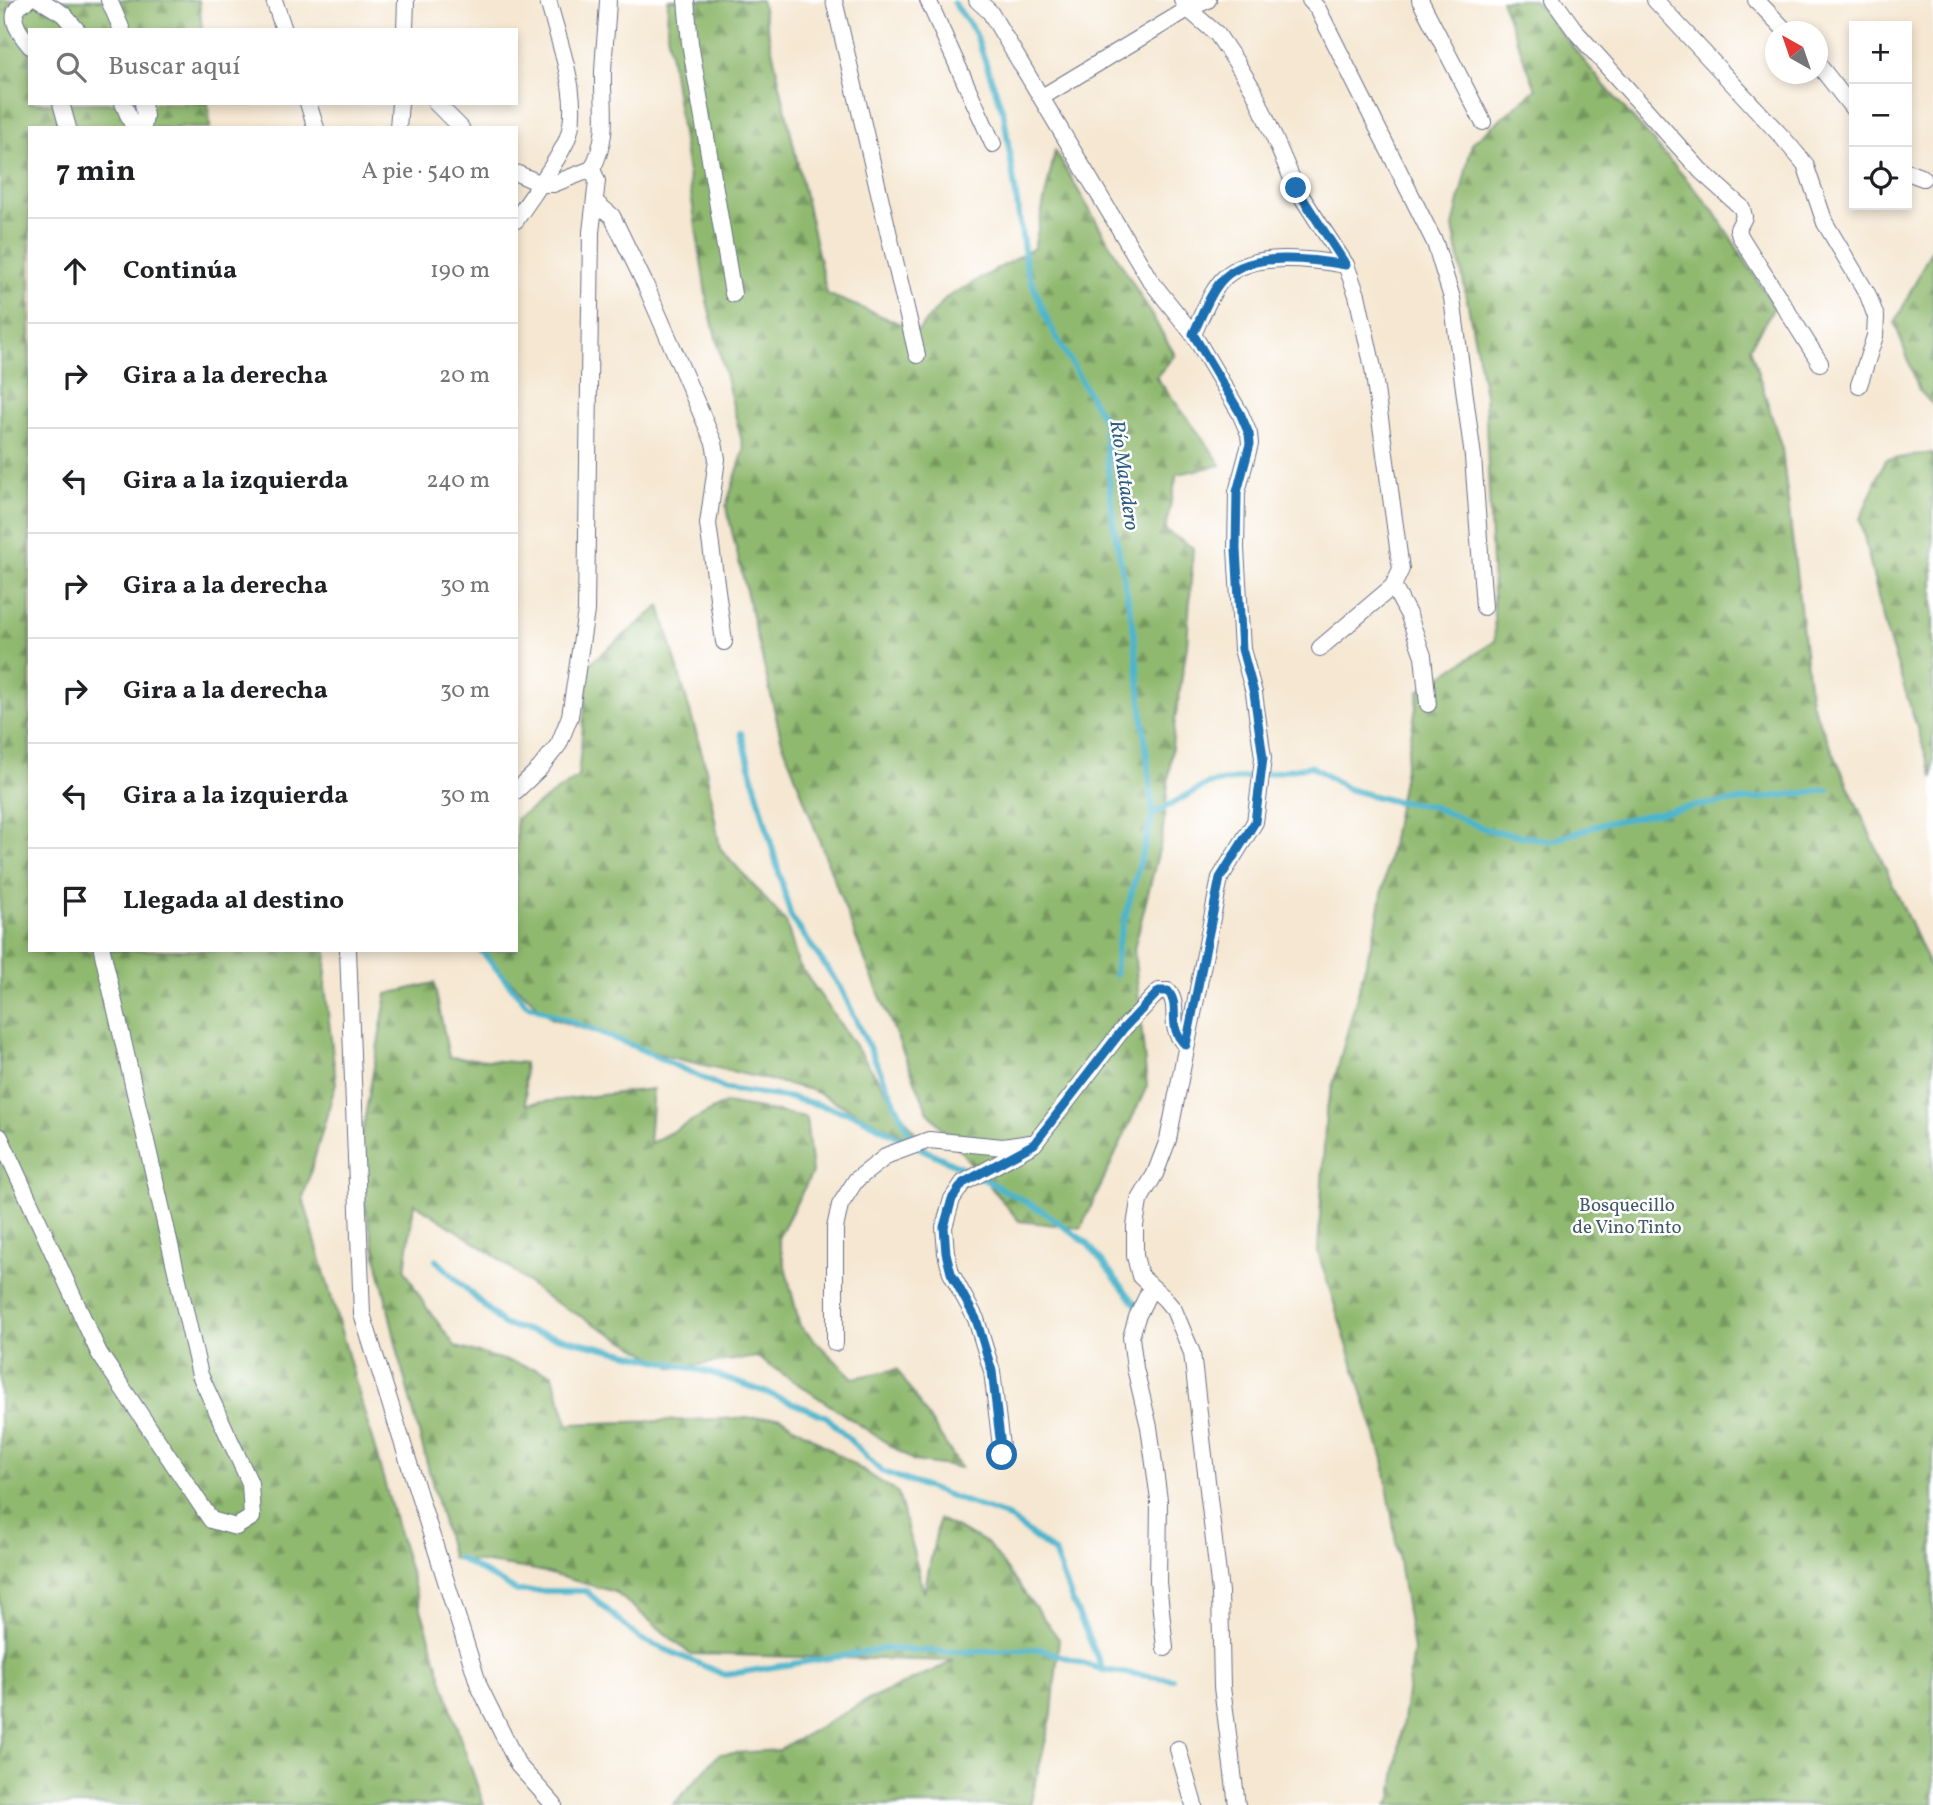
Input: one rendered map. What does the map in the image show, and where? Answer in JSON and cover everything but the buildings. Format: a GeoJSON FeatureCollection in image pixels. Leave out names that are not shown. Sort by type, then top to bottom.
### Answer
{"type":"FeatureCollection","features":[{"type":"Feature","properties":{"kind":"street"},"geometry":{"type":"LineString","coordinates":[[28,0],[15,10],[13,18],[28,43]]}},
{"type":"Feature","properties":{"kind":"street"},"geometry":{"type":"LineString","coordinates":[[40,0],[63,14],[75,28]]}},
{"type":"Feature","properties":{"kind":"street"},"geometry":{"type":"LineString","coordinates":[[109,0],[121,28]]}},
{"type":"Feature","properties":{"kind":"street"},"geometry":{"type":"LineString","coordinates":[[274,0],[283,28]]}},
{"type":"Feature","properties":{"kind":"street"},"geometry":{"type":"LineString","coordinates":[[405,0],[405,28]]}},
{"type":"Feature","properties":{"kind":"street"},"geometry":{"type":"LineString","coordinates":[[518,217],[542,184],[567,141],[573,105],[548,0]]}},
{"type":"Feature","properties":{"kind":"street"},"geometry":{"type":"LineString","coordinates":[[518,174],[542,184],[553,184],[592,169],[601,151],[604,134],[603,73],[608,0]]}},
{"type":"Feature","properties":{"kind":"street"},"geometry":{"type":"LineString","coordinates":[[686,0],[690,43],[733,294]]}},
{"type":"Feature","properties":{"kind":"street"},"geometry":{"type":"LineString","coordinates":[[834,0],[917,355]]}},
{"type":"Feature","properties":{"kind":"street"},"geometry":{"type":"LineString","coordinates":[[928,0],[993,144]]}},
{"type":"Feature","properties":{"kind":"street"},"geometry":{"type":"LineString","coordinates":[[977,0],[990,12],[1150,280],[1193,334],[1240,413],[1249,434],[1250,444],[1237,492],[1236,549],[1242,649],[1254,693],[1263,758],[1255,822],[1220,878],[1168,1140],[1155,1174],[1139,1201],[1135,1226],[1135,1256],[1140,1276],[1174,1310],[1192,1353],[1220,1592],[1222,1686],[1237,1805]]}},
{"type":"Feature","properties":{"kind":"street"},"geometry":{"type":"LineString","coordinates":[[1042,97],[1185,5],[1208,0]]}},
{"type":"Feature","properties":{"kind":"street"},"geometry":{"type":"LineString","coordinates":[[1310,0],[1318,9],[1435,243],[1452,298],[1473,457],[1484,607]]}},
{"type":"Feature","properties":{"kind":"street"},"geometry":{"type":"LineString","coordinates":[[1420,0],[1483,122]]}},
{"type":"Feature","properties":{"kind":"street"},"geometry":{"type":"LineString","coordinates":[[1553,0],[1577,33],[1692,161],[1742,208],[1744,217],[1738,229],[1740,236],[1820,363]]}},
{"type":"Feature","properties":{"kind":"street"},"geometry":{"type":"LineString","coordinates":[[1655,0],[1805,164],[1825,223],[1868,295],[1876,317],[1875,336],[1858,384]]}},
{"type":"Feature","properties":{"kind":"street"},"geometry":{"type":"LineString","coordinates":[[1756,0],[1776,21]]}},
{"type":"Feature","properties":{"kind":"street"},"geometry":{"type":"LineString","coordinates":[[1185,5],[1217,34],[1254,91],[1296,188],[1346,265],[1357,295],[1373,368],[1401,569],[1393,586],[1320,648]]}},
{"type":"Feature","properties":{"kind":"street"},"geometry":{"type":"LineString","coordinates":[[1828,77],[1849,104]]}},
{"type":"Feature","properties":{"kind":"street"},"geometry":{"type":"LineString","coordinates":[[62,105],[67,126]]}},
{"type":"Feature","properties":{"kind":"street"},"geometry":{"type":"LineString","coordinates":[[124,105],[133,126]]}},
{"type":"Feature","properties":{"kind":"street"},"geometry":{"type":"LineString","coordinates":[[143,105],[143,126]]}},
{"type":"Feature","properties":{"kind":"street"},"geometry":{"type":"LineString","coordinates":[[309,105],[315,126]]}},
{"type":"Feature","properties":{"kind":"street"},"geometry":{"type":"LineString","coordinates":[[398,126],[400,105]]}},
{"type":"Feature","properties":{"kind":"street"},"geometry":{"type":"LineString","coordinates":[[438,105],[459,126]]}},
{"type":"Feature","properties":{"kind":"street"},"geometry":{"type":"LineString","coordinates":[[518,789],[559,744],[570,716],[586,611],[591,232],[597,181],[592,169]]}},
{"type":"Feature","properties":{"kind":"street"},"geometry":{"type":"LineString","coordinates":[[1912,174],[1923,178]]}},
{"type":"Feature","properties":{"kind":"street"},"geometry":{"type":"LineString","coordinates":[[595,202],[612,216],[645,284],[714,443],[717,459],[708,524],[724,642]]}},
{"type":"Feature","properties":{"kind":"street"},"geometry":{"type":"LineString","coordinates":[[1193,334],[1225,277],[1248,263],[1306,258],[1346,265]]}},
{"type":"Feature","properties":{"kind":"street"},"geometry":{"type":"LineString","coordinates":[[1393,586],[1409,616],[1423,656],[1427,704]]}},
{"type":"Feature","properties":{"kind":"street"},"geometry":{"type":"LineString","coordinates":[[0,1137],[99,1353],[211,1520],[236,1527],[252,1517],[250,1483],[200,1375],[102,952]]}},
{"type":"Feature","properties":{"kind":"street"},"geometry":{"type":"LineString","coordinates":[[348,952],[362,1314],[480,1686],[518,1765],[554,1805]]}},
{"type":"Feature","properties":{"kind":"street"},"geometry":{"type":"LineString","coordinates":[[1002,1455],[992,1371],[976,1319],[951,1273],[946,1253],[944,1227],[952,1199],[963,1183],[1036,1142],[1123,1029],[1159,991],[1168,991],[1173,998],[1175,1032],[1186,1045]]}},
{"type":"Feature","properties":{"kind":"street"},"geometry":{"type":"LineString","coordinates":[[835,1343],[835,1228],[840,1205],[856,1180],[888,1155],[929,1140],[1003,1147],[1036,1142]]}},
{"type":"Feature","properties":{"kind":"street"},"geometry":{"type":"LineString","coordinates":[[1151,1288],[1137,1317],[1132,1337],[1159,1500],[1158,1582],[1166,1648]]}},
{"type":"Feature","properties":{"kind":"street"},"geometry":{"type":"LineString","coordinates":[[1178,1749],[1194,1805]]}},
{"type":"Feature","properties":{"kind":"green space"},"geometry":{"type":"Polygon","coordinates":[[[0,0],[199,0],[202,28],[28,28],[28,105],[208,105],[210,126],[28,126],[28,952],[327,952],[325,986],[336,1083],[303,1198],[416,1593],[484,1805],[0,1805],[0,0]]]}},
{"type":"Feature","properties":{"kind":"green space"},"geometry":{"type":"Polygon","coordinates":[[[668,0],[761,0],[827,294],[918,331],[946,298],[1034,248],[1055,151],[1175,355],[1156,377],[1221,465],[1177,474],[1165,530],[1193,548],[1187,646],[1175,720],[1162,838],[1134,949],[1147,1086],[1081,1228],[1019,1221],[928,1112],[856,938],[781,738],[726,506],[744,450],[707,301],[667,32],[668,0]]]}},
{"type":"Feature","properties":{"kind":"green space","name":"Bosquecillo de Vino Tinto"},"geometry":{"type":"Polygon","coordinates":[[[1501,0],[1534,0],[1714,211],[1774,307],[1750,347],[1782,449],[1811,703],[1933,974],[1933,1805],[1387,1805],[1392,1798],[1413,1650],[1383,1459],[1318,1252],[1326,1111],[1377,922],[1419,691],[1495,641],[1485,394],[1453,227],[1472,143],[1536,89],[1501,0]]]}},
{"type":"Feature","properties":{"kind":"green space"},"geometry":{"type":"Polygon","coordinates":[[[1933,246],[1933,405],[1919,390],[1895,323],[1933,246]]]}},
{"type":"Feature","properties":{"kind":"green space"},"geometry":{"type":"Polygon","coordinates":[[[1933,453],[1933,778],[1885,627],[1860,519],[1885,460],[1933,453]]]}},
{"type":"Feature","properties":{"kind":"green space"},"geometry":{"type":"Polygon","coordinates":[[[660,606],[705,764],[720,848],[786,922],[798,963],[925,1147],[812,1090],[661,1055],[551,1018],[479,952],[518,952],[518,818],[578,777],[589,664],[660,606]]]}},
{"type":"Feature","properties":{"kind":"green space"},"geometry":{"type":"Polygon","coordinates":[[[434,983],[449,1057],[524,1063],[526,1104],[653,1089],[649,1144],[725,1103],[806,1117],[812,1173],[778,1238],[800,1326],[853,1378],[897,1369],[961,1468],[914,1461],[757,1357],[673,1368],[544,1296],[494,1255],[414,1203],[405,1270],[424,1304],[456,1347],[552,1373],[568,1424],[780,1417],[898,1493],[924,1593],[939,1519],[987,1543],[1059,1639],[1052,1714],[1030,1805],[673,1805],[719,1754],[779,1750],[862,1703],[954,1661],[690,1654],[615,1592],[536,1570],[452,1558],[401,1365],[356,1167],[387,994],[434,983]]]}},
{"type":"Feature","properties":{"kind":"waterway","name":"Río Matadero"},"geometry":{"type":"LineString","coordinates":[[954,3],[975,32],[1004,115],[1027,270],[1049,324],[1104,421],[1113,522],[1133,625],[1153,814],[1118,943],[1115,975]]}},
{"type":"Feature","properties":{"kind":"waterway"},"geometry":{"type":"LineString","coordinates":[[741,733],[791,917],[841,988],[914,1143]]}},
{"type":"Feature","properties":{"kind":"waterway"},"geometry":{"type":"LineString","coordinates":[[1153,814],[1208,784],[1311,766],[1348,789],[1389,800],[1431,806],[1488,830],[1551,841],[1605,823],[1695,806],[1828,790]]}},
{"type":"Feature","properties":{"kind":"waterway"},"geometry":{"type":"LineString","coordinates":[[483,952],[526,1004],[636,1047],[726,1089],[792,1098],[857,1115],[910,1143]]}},
{"type":"Feature","properties":{"kind":"waterway"},"geometry":{"type":"LineString","coordinates":[[920,1148],[1041,1210],[1087,1243],[1138,1307]]}},
{"type":"Feature","properties":{"kind":"waterway"},"geometry":{"type":"LineString","coordinates":[[436,1260],[504,1325],[708,1372],[765,1392],[827,1417],[881,1471],[1006,1516],[1054,1552],[1103,1670]]}},
{"type":"Feature","properties":{"kind":"waterway"},"geometry":{"type":"LineString","coordinates":[[458,1558],[517,1591],[586,1591],[639,1638],[725,1675],[885,1649],[956,1652],[1041,1649],[1103,1670],[1172,1679]]}},
{"type":"Feature","properties":{"kind":"route"},"geometry":{"type":"LineString","coordinates":[[1002,1455],[992,1371],[976,1319],[951,1273],[944,1227],[952,1199],[963,1183],[1034,1144],[1123,1029],[1159,991],[1168,991],[1173,998],[1175,1032],[1186,1045],[1220,878],[1255,822],[1263,758],[1254,693],[1242,649],[1236,549],[1237,492],[1250,444],[1249,434],[1240,413],[1193,334],[1225,277],[1248,263],[1306,258],[1346,265],[1296,188]]}}]}
